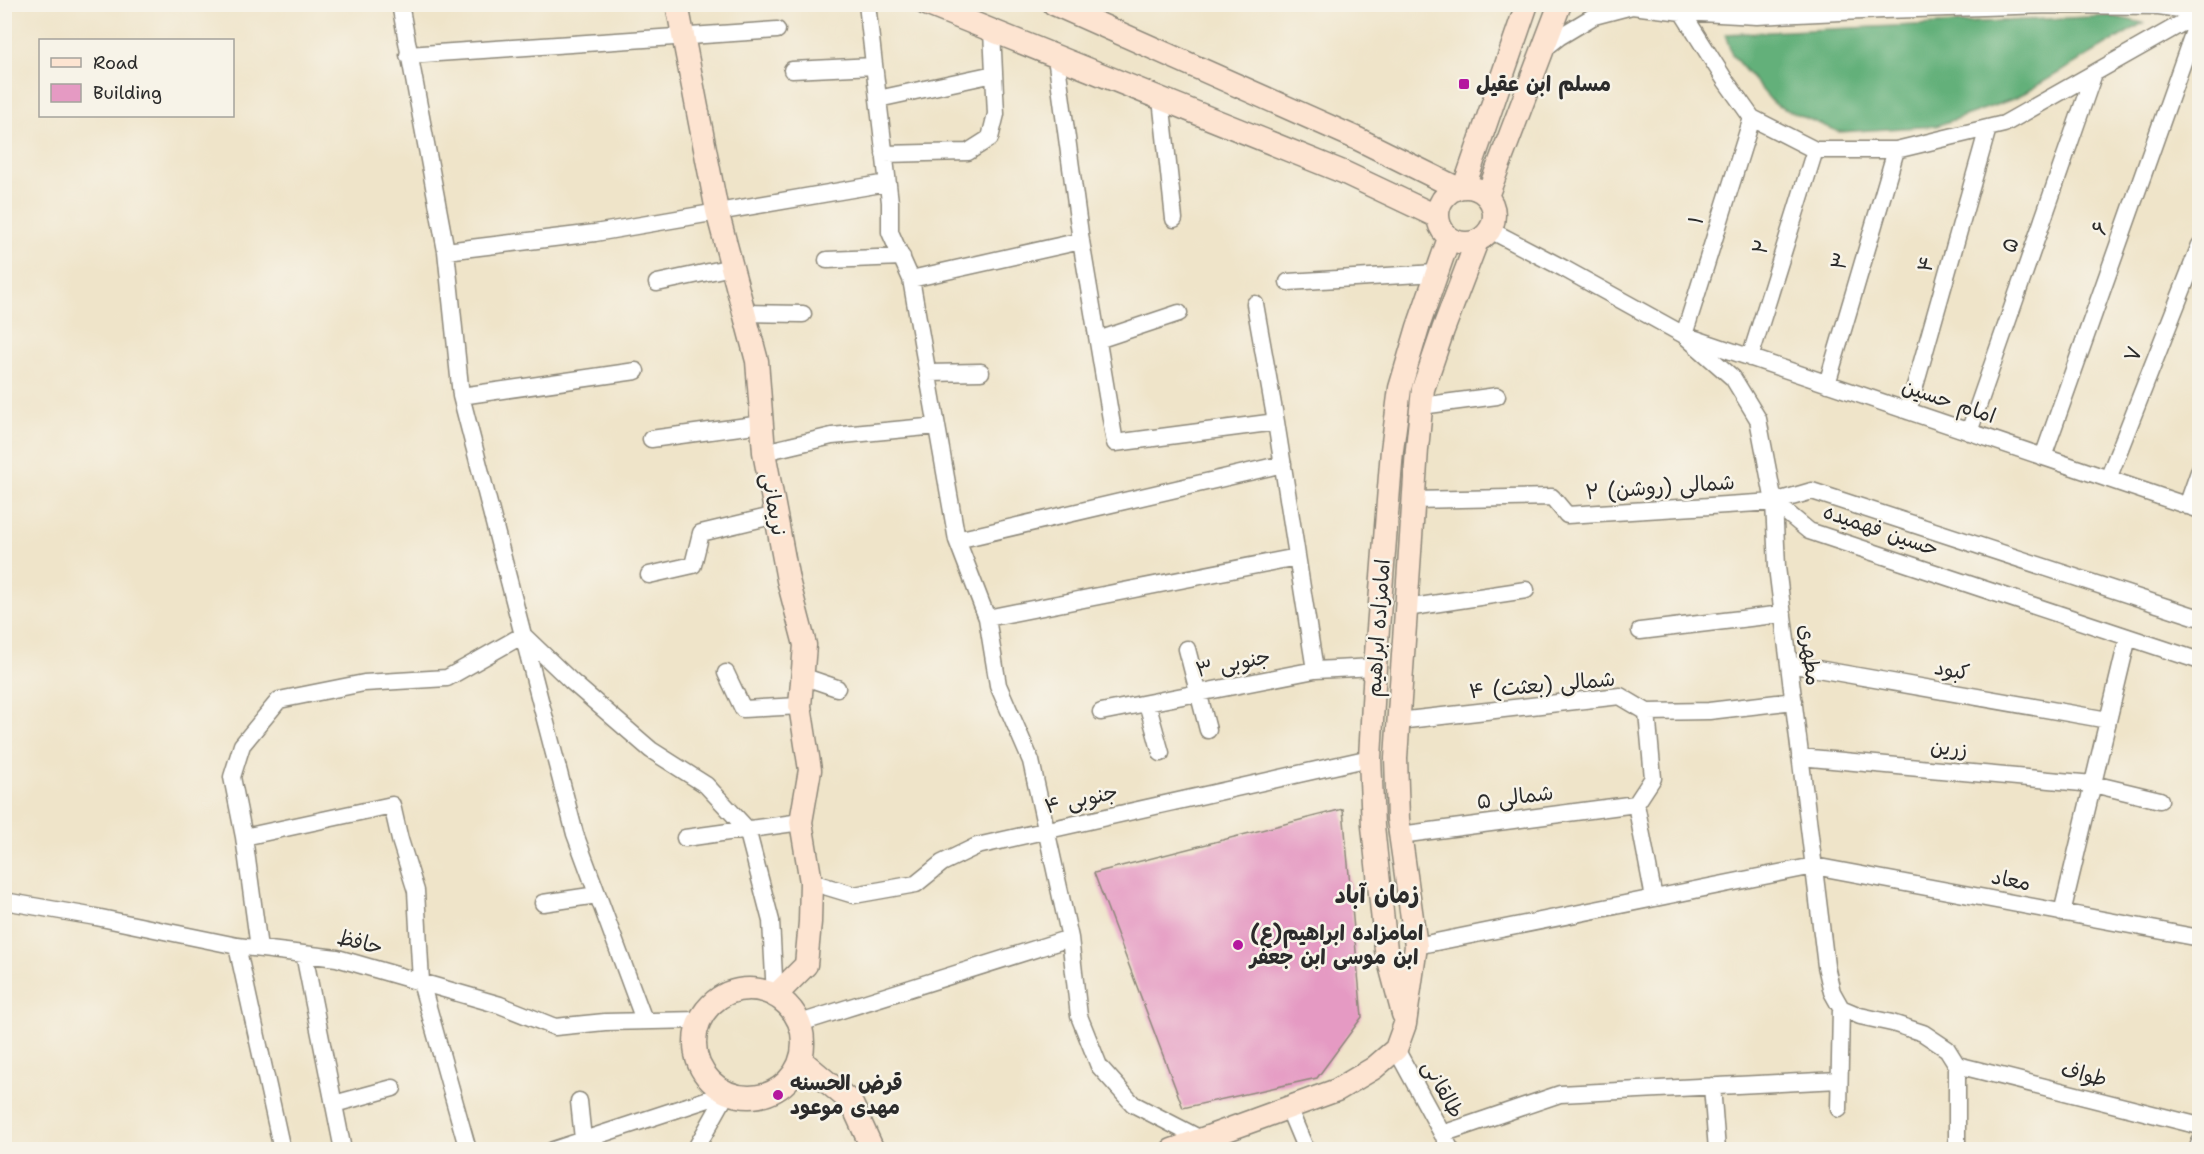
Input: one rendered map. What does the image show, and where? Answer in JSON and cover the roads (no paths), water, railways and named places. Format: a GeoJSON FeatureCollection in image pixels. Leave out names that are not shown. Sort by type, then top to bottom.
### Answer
{"type":"FeatureCollection","features":[{"type":"Feature","properties":{"kind":"street"},"geometry":{"type":"LineString","coordinates":[[400,4],[446,251],[461,396],[575,834],[644,1020]]}},
{"type":"Feature","properties":{"kind":"street","name":"نریمانی"},"geometry":{"type":"LineString","coordinates":[[677,4],[717,211],[757,361],[765,452],[788,580],[805,645],[800,706],[810,770],[801,822],[811,882],[810,922],[806,966],[776,996]]}},
{"type":"Feature","properties":{"kind":"street"},"geometry":{"type":"LineString","coordinates":[[867,4],[887,183],[890,232],[911,279],[957,540],[987,618],[998,685],[1031,761],[1070,938],[1078,1016],[1099,1066],[1133,1104],[1200,1144]]}},
{"type":"Feature","properties":{"kind":"street"},"geometry":{"type":"LineString","coordinates":[[926,4],[1344,171],[1437,217]]}},
{"type":"Feature","properties":{"kind":"street"},"geometry":{"type":"LineString","coordinates":[[1064,7],[1358,139],[1460,188],[1476,189],[1487,196],[1493,206],[1494,219],[1483,236],[1462,243],[1449,238],[1441,228],[1437,217],[1439,205],[1446,195],[1460,188],[1527,4]]}},
{"type":"Feature","properties":{"kind":"street"},"geometry":{"type":"LineString","coordinates":[[1487,196],[1560,4]]}},
{"type":"Feature","properties":{"kind":"street"},"geometry":{"type":"LineString","coordinates":[[1542,50],[1594,16],[1632,6],[1757,16],[2053,5],[2159,6],[2199,13]]}},
{"type":"Feature","properties":{"kind":"street"},"geometry":{"type":"LineString","coordinates":[[1675,8],[1752,118],[1815,150],[1896,150],[2004,124],[2199,13]]}},
{"type":"Feature","properties":{"kind":"street","name":"۶"},"geometry":{"type":"LineString","coordinates":[[2043,457],[2199,13]]}},
{"type":"Feature","properties":{"kind":"street"},"geometry":{"type":"LineString","coordinates":[[408,55],[777,30]]}},
{"type":"Feature","properties":{"kind":"street"},"geometry":{"type":"LineString","coordinates":[[884,154],[968,152],[990,138],[996,114],[992,31]]}},
{"type":"Feature","properties":{"kind":"street"},"geometry":{"type":"LineString","coordinates":[[1056,57],[1081,241],[1115,443],[1276,422]]}},
{"type":"Feature","properties":{"kind":"street"},"geometry":{"type":"LineString","coordinates":[[792,70],[874,66]]}},
{"type":"Feature","properties":{"kind":"street","name":"۵"},"geometry":{"type":"LineString","coordinates":[[1969,432],[2094,73]]}},
{"type":"Feature","properties":{"kind":"street"},"geometry":{"type":"LineString","coordinates":[[878,99],[994,74]]}},
{"type":"Feature","properties":{"kind":"street"},"geometry":{"type":"LineString","coordinates":[[1161,99],[1174,219]]}},
{"type":"Feature","properties":{"kind":"street","name":"۱"},"geometry":{"type":"LineString","coordinates":[[1684,335],[1752,118]]}},
{"type":"Feature","properties":{"kind":"street","name":"۴"},"geometry":{"type":"LineString","coordinates":[[1908,411],[1988,128]]}},
{"type":"Feature","properties":{"kind":"street"},"geometry":{"type":"LineString","coordinates":[[1344,171],[1358,139]]}},
{"type":"Feature","properties":{"kind":"street","name":"۲"},"geometry":{"type":"LineString","coordinates":[[1750,357],[1815,150]]}},
{"type":"Feature","properties":{"kind":"street","name":"۳"},"geometry":{"type":"LineString","coordinates":[[1827,384],[1896,150]]}},
{"type":"Feature","properties":{"kind":"street"},"geometry":{"type":"LineString","coordinates":[[446,251],[596,232],[887,183]]}},
{"type":"Feature","properties":{"kind":"street","name":"مطهری"},"geometry":{"type":"LineString","coordinates":[[1483,236],[1563,268],[1684,335],[1733,378],[1758,419],[1774,502],[1777,567],[1826,966],[1832,992],[1841,1008]]}},
{"type":"Feature","properties":{"kind":"street","name":"امامزاده ابراهیم"},"geometry":{"type":"LineString","coordinates":[[1172,1149],[1200,1144],[1288,1107],[1337,1090],[1374,1068],[1396,1049],[1405,1024],[1416,946],[1400,835],[1396,758],[1421,406],[1423,389],[1443,330],[1483,236]]}},
{"type":"Feature","properties":{"kind":"street","name":"امامزاده ابراهیم"},"geometry":{"type":"LineString","coordinates":[[1405,1024],[1386,950],[1373,826],[1370,758],[1375,667],[1392,450],[1400,388],[1449,238]]}},
{"type":"Feature","properties":{"kind":"street"},"geometry":{"type":"LineString","coordinates":[[911,279],[1081,241]]}},
{"type":"Feature","properties":{"kind":"street","name":"۷"},"geometry":{"type":"LineString","coordinates":[[2109,479],[2199,245]]}},
{"type":"Feature","properties":{"kind":"street"},"geometry":{"type":"LineString","coordinates":[[827,260],[902,257]]}},
{"type":"Feature","properties":{"kind":"street"},"geometry":{"type":"LineString","coordinates":[[657,283],[732,267]]}},
{"type":"Feature","properties":{"kind":"street"},"geometry":{"type":"LineString","coordinates":[[1288,282],[1436,273]]}},
{"type":"Feature","properties":{"kind":"street"},"geometry":{"type":"LineString","coordinates":[[1255,304],[1315,670]]}},
{"type":"Feature","properties":{"kind":"street"},"geometry":{"type":"LineString","coordinates":[[744,313],[803,314]]}},
{"type":"Feature","properties":{"kind":"street"},"geometry":{"type":"LineString","coordinates":[[1098,340],[1179,314]]}},
{"type":"Feature","properties":{"kind":"street","name":"امام حسین"},"geometry":{"type":"LineString","coordinates":[[1684,335],[2193,508]]}},
{"type":"Feature","properties":{"kind":"street"},"geometry":{"type":"LineString","coordinates":[[461,396],[636,371]]}},
{"type":"Feature","properties":{"kind":"street"},"geometry":{"type":"LineString","coordinates":[[928,373],[981,372]]}},
{"type":"Feature","properties":{"kind":"street"},"geometry":{"type":"LineString","coordinates":[[1421,406],[1497,396]]}},
{"type":"Feature","properties":{"kind":"street"},"geometry":{"type":"LineString","coordinates":[[651,439],[762,424]]}},
{"type":"Feature","properties":{"kind":"street"},"geometry":{"type":"LineString","coordinates":[[765,452],[832,436],[937,426]]}},
{"type":"Feature","properties":{"kind":"street"},"geometry":{"type":"LineString","coordinates":[[957,540],[1283,464]]}},
{"type":"Feature","properties":{"kind":"street"},"geometry":{"type":"LineString","coordinates":[[2193,508],[2199,469]]}},
{"type":"Feature","properties":{"kind":"street","name":"حسین فهمیده"},"geometry":{"type":"LineString","coordinates":[[1774,502],[1812,491],[2199,618]]}},
{"type":"Feature","properties":{"kind":"street","name":"۲ شمالی (روشن)"},"geometry":{"type":"LineString","coordinates":[[1413,500],[1552,497],[1566,515],[1774,502]]}},
{"type":"Feature","properties":{"kind":"street","name":"حسین فهمیده"},"geometry":{"type":"LineString","coordinates":[[1774,502],[1809,531],[2199,662]]}},
{"type":"Feature","properties":{"kind":"street"},"geometry":{"type":"LineString","coordinates":[[649,575],[693,565],[701,533],[776,515]]}},
{"type":"Feature","properties":{"kind":"street"},"geometry":{"type":"LineString","coordinates":[[987,618],[1297,557]]}},
{"type":"Feature","properties":{"kind":"street"},"geometry":{"type":"LineString","coordinates":[[1406,608],[1526,590]]}},
{"type":"Feature","properties":{"kind":"street"},"geometry":{"type":"LineString","coordinates":[[1640,631],[1783,614]]}},
{"type":"Feature","properties":{"kind":"street"},"geometry":{"type":"LineString","coordinates":[[523,635],[571,681],[651,750],[706,785],[747,829],[771,921],[776,996]]}},
{"type":"Feature","properties":{"kind":"street"},"geometry":{"type":"LineString","coordinates":[[259,948],[244,837],[232,777],[242,745],[279,700],[364,683],[447,678],[523,635]]}},
{"type":"Feature","properties":{"kind":"street"},"geometry":{"type":"LineString","coordinates":[[2062,913],[2127,637]]}},
{"type":"Feature","properties":{"kind":"street"},"geometry":{"type":"LineString","coordinates":[[1187,649],[1208,730]]}},
{"type":"Feature","properties":{"kind":"street","name":"کبود"},"geometry":{"type":"LineString","coordinates":[[1789,664],[2108,720]]}},
{"type":"Feature","properties":{"kind":"street","name":"۳ جنوبی"},"geometry":{"type":"LineString","coordinates":[[1101,712],[1315,670],[1375,667]]}},
{"type":"Feature","properties":{"kind":"street"},"geometry":{"type":"LineString","coordinates":[[726,673],[743,709],[800,706]]}},
{"type":"Feature","properties":{"kind":"street"},"geometry":{"type":"LineString","coordinates":[[802,676],[837,688]]}},
{"type":"Feature","properties":{"kind":"street","name":"۴ شمالی (بعثت)"},"geometry":{"type":"LineString","coordinates":[[1398,721],[1620,696],[1647,711],[1709,711],[1794,701]]}},
{"type":"Feature","properties":{"kind":"street"},"geometry":{"type":"LineString","coordinates":[[1147,703],[1161,753]]}},
{"type":"Feature","properties":{"kind":"street"},"geometry":{"type":"LineString","coordinates":[[1647,711],[1653,778],[1636,804],[1654,898]]}},
{"type":"Feature","properties":{"kind":"street","name":"زرین"},"geometry":{"type":"LineString","coordinates":[[1800,757],[2093,784],[2160,800]]}},
{"type":"Feature","properties":{"kind":"street","name":"۴ جنوبی"},"geometry":{"type":"LineString","coordinates":[[811,882],[854,895],[916,884],[942,863],[977,846],[1370,758]]}},
{"type":"Feature","properties":{"kind":"street","name":"۵ شمالی"},"geometry":{"type":"LineString","coordinates":[[1400,835],[1636,804]]}},
{"type":"Feature","properties":{"kind":"street"},"geometry":{"type":"LineString","coordinates":[[244,837],[392,805],[416,891],[421,982],[468,1149]]}},
{"type":"Feature","properties":{"kind":"street"},"geometry":{"type":"LineString","coordinates":[[685,838],[801,822]]}},
{"type":"Feature","properties":{"kind":"street"},"geometry":{"type":"LineString","coordinates":[[1416,946],[1814,866]]}},
{"type":"Feature","properties":{"kind":"street","name":"معاد"},"geometry":{"type":"LineString","coordinates":[[1814,866],[2199,938]]}},
{"type":"Feature","properties":{"kind":"street"},"geometry":{"type":"LineString","coordinates":[[543,903],[597,895]]}},
{"type":"Feature","properties":{"kind":"street","name":"حافظ"},"geometry":{"type":"LineString","coordinates":[[4,901],[237,946],[337,958],[500,1005],[555,1027],[644,1020],[700,1020]]}},
{"type":"Feature","properties":{"kind":"street"},"geometry":{"type":"LineString","coordinates":[[800,1023],[1070,938]]}},
{"type":"Feature","properties":{"kind":"street"},"geometry":{"type":"LineString","coordinates":[[237,946],[282,1149]]}},
{"type":"Feature","properties":{"kind":"street"},"geometry":{"type":"LineString","coordinates":[[304,954],[343,1149]]}},
{"type":"Feature","properties":{"kind":"street"},"geometry":{"type":"LineString","coordinates":[[739,990],[758,990],[776,996],[790,1007],[800,1023],[803,1042],[801,1060],[792,1076],[778,1089],[760,1096],[743,1097],[727,1093],[712,1083],[701,1070],[695,1054],[695,1037],[700,1020],[709,1006],[723,995],[739,990]]}},
{"type":"Feature","properties":{"kind":"street"},"geometry":{"type":"LineString","coordinates":[[1839,1109],[1841,1008],[1860,1016],[1923,1033],[1947,1049],[1957,1065],[1957,1149]]}},
{"type":"Feature","properties":{"kind":"street","name":"طالقانی"},"geometry":{"type":"LineString","coordinates":[[1396,1049],[1451,1149]]}},
{"type":"Feature","properties":{"kind":"street"},"geometry":{"type":"LineString","coordinates":[[801,1060],[851,1102],[873,1149]]}},
{"type":"Feature","properties":{"kind":"street","name":"طواف"},"geometry":{"type":"LineString","coordinates":[[1957,1065],[2199,1126]]}},
{"type":"Feature","properties":{"kind":"street"},"geometry":{"type":"LineString","coordinates":[[1442,1134],[1560,1094],[1839,1080]]}},
{"type":"Feature","properties":{"kind":"street"},"geometry":{"type":"LineString","coordinates":[[1712,1086],[1717,1149]]}},
{"type":"Feature","properties":{"kind":"street"},"geometry":{"type":"LineString","coordinates":[[334,1104],[393,1088]]}},
{"type":"Feature","properties":{"kind":"street"},"geometry":{"type":"LineString","coordinates":[[553,1149],[727,1093]]}},
{"type":"Feature","properties":{"kind":"street"},"geometry":{"type":"LineString","coordinates":[[695,1149],[707,1142],[727,1093]]}},
{"type":"Feature","properties":{"kind":"street"},"geometry":{"type":"LineString","coordinates":[[579,1101],[583,1140]]}},
{"type":"Feature","properties":{"kind":"street"},"geometry":{"type":"LineString","coordinates":[[1288,1107],[1306,1149]]}},
{"type":"Feature","properties":{"kind":"street"},"geometry":{"type":"LineString","coordinates":[[2197,1149],[2199,1142]]}},
{"type":"Feature","properties":{"kind":"place","name":"مسلم ابن عقیل"},"geometry":{"type":"Point","coordinates":[1464,84]}},
{"type":"Feature","properties":{"kind":"place","name":"(ع)امامزاده ابراهیم ابن موسی ابن جعفر"},"geometry":{"type":"Point","coordinates":[1238,945]}},
{"type":"Feature","properties":{"kind":"place","name":"قرض الحسنه مهدی موعود"},"geometry":{"type":"Point","coordinates":[778,1095]}},
{"type":"Feature","properties":{"kind":"district","name":"زمان آباد"},"geometry":{"type":"Point","coordinates":[1377,895]}}]}
